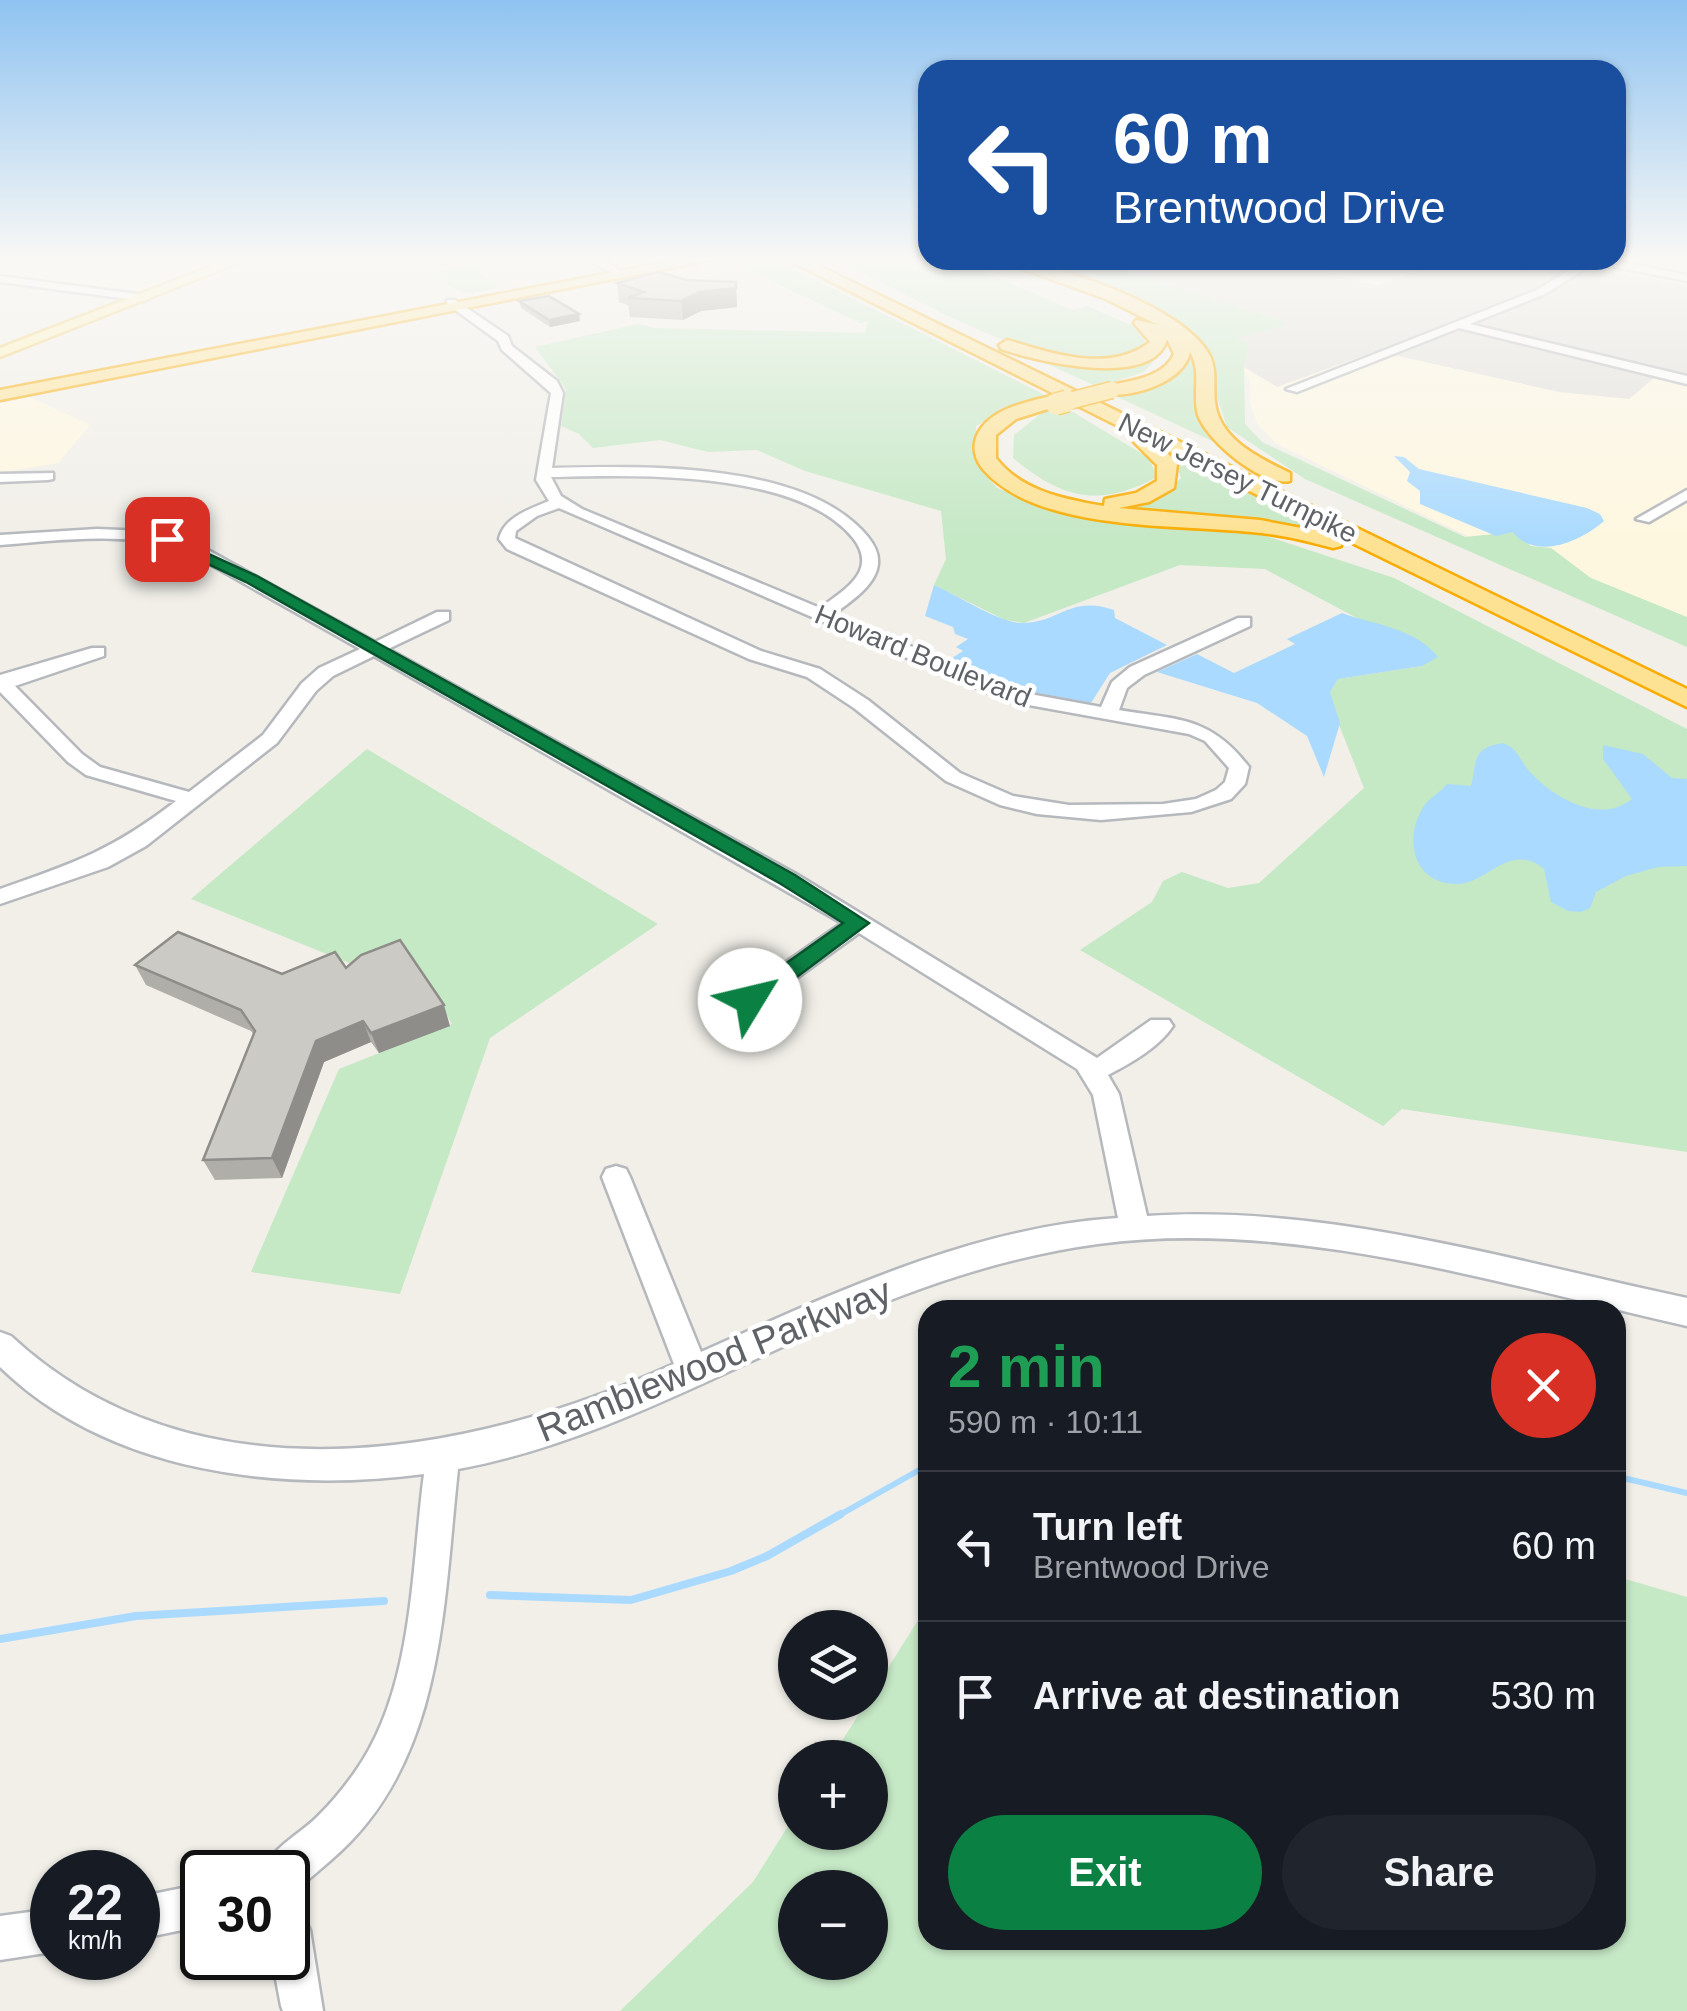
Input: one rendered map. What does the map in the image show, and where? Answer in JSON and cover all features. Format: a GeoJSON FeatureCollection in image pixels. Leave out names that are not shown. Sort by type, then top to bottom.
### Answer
{"type":"FeatureCollection","features":[{"type":"Feature","properties":{"kind":"highway"},"geometry":{"type":"LineString","coordinates":[[0,385],[191,351]]}},
{"type":"Feature","properties":{"kind":"highway"},"geometry":{"type":"LineString","coordinates":[[0,396],[222,351]]}},
{"type":"Feature","properties":{"kind":"highway","name":"New Jersey Turnpike"},"geometry":{"type":"LineString","coordinates":[[978,351],[1687,702]]}},
{"type":"Feature","properties":{"kind":"highway","name":"New Jersey Turnpike"},"geometry":{"type":"LineString","coordinates":[[1005,351],[1687,678]]}},
{"type":"Feature","properties":{"kind":"highway"},"geometry":{"type":"LineString","coordinates":[[1023,351],[1066,362],[1112,362],[1151,351]]}},
{"type":"Feature","properties":{"kind":"highway"},"geometry":{"type":"LineString","coordinates":[[1181,351],[1182,360],[1160,376],[1001,421],[984,440],[985,457],[992,468],[1022,489],[1096,512],[1268,528],[1340,544],[1384,560],[1687,702]]}},
{"type":"Feature","properties":{"kind":"highway"},"geometry":{"type":"LineString","coordinates":[[1198,351],[1205,369],[1206,414],[1226,440],[1276,473],[1444,554]]}},
{"type":"Feature","properties":{"kind":"highway"},"geometry":{"type":"LineString","coordinates":[[1027,375],[1147,442],[1166,464],[1170,475],[1167,484],[1134,500],[1087,502],[1050,495],[1011,476],[996,459],[993,446],[997,434],[1026,414],[1054,403]]}},
{"type":"Feature","properties":{"kind":"highway"},"geometry":{"type":"LineString","coordinates":[[1620,640],[1687,678]]}},
{"type":"Feature","properties":{"kind":"street"},"geometry":{"type":"LineString","coordinates":[[511,351],[552,384],[557,393],[544,474],[546,490],[560,502]]}},
{"type":"Feature","properties":{"kind":"street"},"geometry":{"type":"LineString","coordinates":[[1292,389],[1389,351]]}},
{"type":"Feature","properties":{"kind":"street"},"geometry":{"type":"LineString","coordinates":[[1567,351],[1687,380]]}},
{"type":"Feature","properties":{"kind":"street"},"geometry":{"type":"LineString","coordinates":[[544,474],[625,470],[726,478],[847,518],[863,536],[872,555],[866,580],[821,616]]}},
{"type":"Feature","properties":{"kind":"street"},"geometry":{"type":"LineString","coordinates":[[0,478],[48,476]]}},
{"type":"Feature","properties":{"kind":"street"},"geometry":{"type":"LineString","coordinates":[[1644,519],[1687,494]]}},
{"type":"Feature","properties":{"kind":"street","name":"Howard Boulevard"},"geometry":{"type":"LineString","coordinates":[[560,502],[1014,697],[1172,724],[1212,736],[1238,767],[1239,777],[1228,792],[1201,804],[1098,815],[1014,800],[956,779],[834,683],[777,658],[754,655],[514,546],[508,539],[509,530],[532,513],[560,502]]}},
{"type":"Feature","properties":{"kind":"street"},"geometry":{"type":"LineString","coordinates":[[132,535],[149,520]]}},
{"type":"Feature","properties":{"kind":"street"},"geometry":{"type":"LineString","coordinates":[[0,540],[132,535],[190,547],[788,879],[1075,1054],[1094,1071],[1112,1114],[1136,1228]]}},
{"type":"Feature","properties":{"kind":"street"},"geometry":{"type":"LineString","coordinates":[[0,897],[120,852],[270,739],[318,678],[443,616]]}},
{"type":"Feature","properties":{"kind":"street"},"geometry":{"type":"LineString","coordinates":[[1108,714],[1119,686],[1137,670],[1244,622]]}},
{"type":"Feature","properties":{"kind":"street"},"geometry":{"type":"LineString","coordinates":[[98,652],[1,682],[75,758],[94,772],[192,799]]}},
{"type":"Feature","properties":{"kind":"street"},"geometry":{"type":"LineString","coordinates":[[750,1000],[858,923]]}},
{"type":"Feature","properties":{"kind":"street"},"geometry":{"type":"LineString","coordinates":[[1094,1071],[1126,1054],[1160,1026]]}},
{"type":"Feature","properties":{"kind":"street"},"geometry":{"type":"LineString","coordinates":[[616,1177],[693,1371]]}},
{"type":"Feature","properties":{"kind":"street","name":"Ramblewood Parkway"},"geometry":{"type":"LineString","coordinates":[[0,1346],[42,1383],[112,1426],[171,1444],[250,1460],[355,1464],[443,1455],[553,1428],[847,1305],[978,1257],[1064,1236],[1136,1228],[1198,1227],[1338,1241],[1687,1312]]}},
{"type":"Feature","properties":{"kind":"street"},"geometry":{"type":"LineString","coordinates":[[310,1854],[371,1786],[407,1712],[418,1676],[443,1455]]}},
{"type":"Feature","properties":{"kind":"street"},"geometry":{"type":"LineString","coordinates":[[0,1938],[30,1934]]}},
{"type":"Feature","properties":{"kind":"street"},"geometry":{"type":"LineString","coordinates":[[298,1980],[303,2006]]}},
{"type":"Feature","properties":{"kind":"shaded area"},"geometry":{"type":"Polygon","coordinates":[[[1232,351],[1687,351],[1687,642],[1277,444],[1258,425],[1250,403],[1250,381],[1232,351]]]}},
{"type":"Feature","properties":{"kind":"shaded area"},"geometry":{"type":"Polygon","coordinates":[[[1247,351],[1687,351],[1687,380],[1659,374],[1629,399],[1559,392],[1376,351],[1277,387],[1244,367],[1247,351]]]}},
{"type":"Feature","properties":{"kind":"shaded area"},"geometry":{"type":"Polygon","coordinates":[[[30,397],[90,425],[58,463],[0,473],[0,403],[30,397]]]}},
{"type":"Feature","properties":{"kind":"green space"},"geometry":{"type":"Polygon","coordinates":[[[538,351],[957,351],[1047,396],[1007,408],[976,426],[975,462],[997,488],[1048,507],[1260,534],[1394,578],[1687,729],[1687,1152],[1402,1109],[1383,1126],[1080,950],[1152,902],[1163,881],[1182,872],[1228,888],[1259,883],[1364,788],[1332,707],[1330,692],[1338,679],[1422,666],[1357,618],[1265,569],[1180,565],[1024,623],[1005,620],[934,585],[946,559],[941,511],[805,471],[757,450],[708,452],[660,440],[593,448],[579,434],[561,426],[566,389],[538,351]]]}},
{"type":"Feature","properties":{"kind":"green space"},"geometry":{"type":"Polygon","coordinates":[[[1036,351],[1141,351],[1111,360],[1036,351]]]}},
{"type":"Feature","properties":{"kind":"green space"},"geometry":{"type":"Polygon","coordinates":[[[1163,351],[1144,372],[1098,387],[1036,359],[1101,363],[1163,351]]]}},
{"type":"Feature","properties":{"kind":"green space"},"geometry":{"type":"Polygon","coordinates":[[[1202,351],[1247,351],[1245,424],[1262,442],[1465,537],[1513,532],[1531,546],[1551,548],[1591,578],[1687,617],[1687,647],[1305,479],[1227,427],[1202,351]]]}},
{"type":"Feature","properties":{"kind":"green space"},"geometry":{"type":"Polygon","coordinates":[[[1191,360],[1225,447],[1111,394],[1158,384],[1191,360]]]}},
{"type":"Feature","properties":{"kind":"green space"},"geometry":{"type":"Polygon","coordinates":[[[1063,406],[1149,458],[1157,477],[1117,493],[1082,494],[1048,483],[1013,458],[1014,435],[1044,411],[1063,406]]]}},
{"type":"Feature","properties":{"kind":"green space"},"geometry":{"type":"Polygon","coordinates":[[[1172,453],[1343,539],[1281,525],[1103,508],[1146,502],[1173,487],[1181,478],[1172,453]]]}},
{"type":"Feature","properties":{"kind":"green space"},"geometry":{"type":"Polygon","coordinates":[[[367,749],[658,924],[490,1038],[400,1294],[251,1272],[339,1069],[452,1024],[412,957],[371,972],[191,899],[367,749]]]}},
{"type":"Feature","properties":{"kind":"green space"},"geometry":{"type":"Polygon","coordinates":[[[1626,1579],[1687,1597],[1687,2011],[620,2011],[753,1882],[778,1842],[778,1850],[888,1850],[888,1740],[843,1740],[855,1720],[888,1720],[888,1668],[918,1620],[918,1950],[1626,1950],[1626,1579]]]}},
{"type":"Feature","properties":{"kind":"water"},"geometry":{"type":"Polygon","coordinates":[[[1394,456],[1404,457],[1419,469],[1587,508],[1600,514],[1604,521],[1583,536],[1545,547],[1522,541],[1513,532],[1496,536],[1420,504],[1420,491],[1407,481],[1410,472],[1394,456]]]}},
{"type":"Feature","properties":{"kind":"water"},"geometry":{"type":"Polygon","coordinates":[[[934,585],[1013,622],[1035,622],[1075,608],[1099,606],[1114,610],[1115,618],[1167,645],[1110,673],[1091,703],[1021,690],[949,660],[963,651],[956,647],[968,639],[955,634],[953,627],[925,616],[934,585]]]}},
{"type":"Feature","properties":{"kind":"water"},"geometry":{"type":"Polygon","coordinates":[[[1342,613],[1406,633],[1438,657],[1422,666],[1338,679],[1330,692],[1340,723],[1324,777],[1307,736],[1257,703],[1157,672],[1197,654],[1234,673],[1295,644],[1287,639],[1342,613]]]}},
{"type":"Feature","properties":{"kind":"water"},"geometry":{"type":"Polygon","coordinates":[[[1503,743],[1552,791],[1592,809],[1619,806],[1632,799],[1603,759],[1603,745],[1643,754],[1672,778],[1687,779],[1687,866],[1658,867],[1626,876],[1596,892],[1590,908],[1581,912],[1568,911],[1551,902],[1544,869],[1520,859],[1469,882],[1442,882],[1430,877],[1421,868],[1413,845],[1424,806],[1447,784],[1471,786],[1480,752],[1503,743]]]}},
{"type":"Feature","properties":{"kind":"building"},"geometry":{"type":"Polygon","coordinates":[[[178,932],[282,974],[335,952],[346,968],[361,955],[400,940],[444,1005],[371,1033],[363,1021],[316,1041],[272,1158],[203,1160],[255,1031],[241,1010],[135,965],[178,932]]]}},
{"type":"Feature","properties":{"kind":"waterway"},"geometry":{"type":"LineString","coordinates":[[836,1517],[918,1471]]}},
{"type":"Feature","properties":{"kind":"waterway"},"geometry":{"type":"LineString","coordinates":[[1626,1479],[1687,1493]]}},
{"type":"Feature","properties":{"kind":"waterway"},"geometry":{"type":"LineString","coordinates":[[490,1595],[631,1600],[731,1571],[767,1556],[841,1514]]}},
{"type":"Feature","properties":{"kind":"waterway"},"geometry":{"type":"LineString","coordinates":[[0,1639],[136,1616],[384,1601]]}},
{"type":"Feature","properties":{"kind":"route"},"geometry":{"type":"LineString","coordinates":[[167,539],[251,579],[788,879],[858,923],[750,1000]]}}]}
